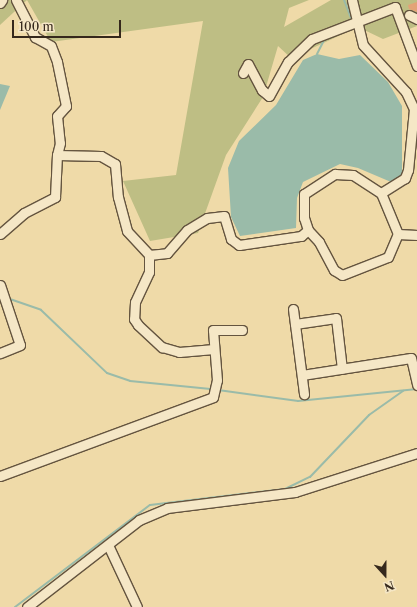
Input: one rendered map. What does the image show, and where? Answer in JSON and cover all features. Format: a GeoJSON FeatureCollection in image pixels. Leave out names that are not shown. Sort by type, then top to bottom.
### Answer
{"type":"FeatureCollection","features":[{"type":"Feature","properties":{"kind":"street"},"geometry":{"type":"LineString","coordinates":[[0,234],[24,213],[55,197],[57,155],[60,143],[58,116],[66,106],[57,62],[51,46],[35,37],[16,0]]}},
{"type":"Feature","properties":{"kind":"street"},"geometry":{"type":"LineString","coordinates":[[352,0],[363,45],[406,92],[414,109],[408,170],[405,178],[381,194]]}},
{"type":"Feature","properties":{"kind":"street"},"geometry":{"type":"LineString","coordinates":[[243,73],[248,64],[269,96],[298,49],[312,39],[395,6],[417,66]]}},
{"type":"Feature","properties":{"kind":"street"},"geometry":{"type":"LineString","coordinates":[[57,155],[101,156],[115,164],[118,197],[127,231],[150,255],[149,272],[135,302],[134,318],[138,325],[162,347],[179,352],[214,349]]}},
{"type":"Feature","properties":{"kind":"street"},"geometry":{"type":"LineString","coordinates":[[335,174],[353,175],[381,194],[398,234],[388,257],[342,275],[334,270],[319,242],[308,230],[304,218],[304,194],[316,184],[335,174]]}},
{"type":"Feature","properties":{"kind":"street"},"geometry":{"type":"LineString","coordinates":[[150,255],[167,253],[187,230],[207,218],[224,216],[231,239],[239,245],[302,236],[308,230]]}},
{"type":"Feature","properties":{"kind":"street"},"geometry":{"type":"LineString","coordinates":[[398,234],[417,235]]}},
{"type":"Feature","properties":{"kind":"street"},"geometry":{"type":"LineString","coordinates":[[0,285],[20,345],[0,353]]}},
{"type":"Feature","properties":{"kind":"street"},"geometry":{"type":"LineString","coordinates":[[293,309],[304,394]]}},
{"type":"Feature","properties":{"kind":"street"},"geometry":{"type":"LineString","coordinates":[[295,324],[336,318],[342,369]]}},
{"type":"Feature","properties":{"kind":"street"},"geometry":{"type":"LineString","coordinates":[[0,476],[214,397],[217,380],[213,330],[242,330]]}},
{"type":"Feature","properties":{"kind":"street"},"geometry":{"type":"LineString","coordinates":[[302,375],[411,358],[417,383]]}},
{"type":"Feature","properties":{"kind":"street"},"geometry":{"type":"LineString","coordinates":[[27,607],[139,520],[167,508],[295,492],[417,452]]}},
{"type":"Feature","properties":{"kind":"street"},"geometry":{"type":"LineString","coordinates":[[108,545],[137,607]]}},
{"type":"Feature","properties":{"kind":"green space"},"geometry":{"type":"Polygon","coordinates":[[[0,0],[27,0],[0,25],[0,0]]]}},
{"type":"Feature","properties":{"kind":"green space"},"geometry":{"type":"Polygon","coordinates":[[[27,0],[309,0],[289,8],[284,27],[331,0],[417,0],[417,26],[383,39],[358,27],[291,58],[278,46],[263,97],[226,155],[198,233],[150,241],[123,181],[176,175],[203,21],[51,42],[27,0]]]}},
{"type":"Feature","properties":{"kind":"shaded area"},"geometry":{"type":"Polygon","coordinates":[[[317,54],[339,59],[360,55],[388,82],[402,106],[402,176],[391,182],[358,168],[340,164],[303,182],[297,198],[296,228],[240,236],[231,217],[228,168],[239,141],[276,105],[303,60],[317,54]]]}},
{"type":"Feature","properties":{"kind":"shaded area"},"geometry":{"type":"Polygon","coordinates":[[[0,84],[10,86],[0,110],[0,84]]]}},
{"type":"Feature","properties":{"kind":"building"},"geometry":{"type":"Polygon","coordinates":[[[417,2],[417,12],[409,9],[408,5],[417,2]]]}},
{"type":"Feature","properties":{"kind":"waterway"},"geometry":{"type":"LineString","coordinates":[[344,0],[351,18]]}},
{"type":"Feature","properties":{"kind":"waterway"},"geometry":{"type":"LineString","coordinates":[[317,54],[324,40],[330,37]]}},
{"type":"Feature","properties":{"kind":"waterway"},"geometry":{"type":"LineString","coordinates":[[7,298],[41,310],[107,373],[130,381],[211,389]]}},
{"type":"Feature","properties":{"kind":"waterway"},"geometry":{"type":"LineString","coordinates":[[218,390],[298,401],[417,389]]}},
{"type":"Feature","properties":{"kind":"waterway"},"geometry":{"type":"LineString","coordinates":[[15,607],[150,505],[285,489],[310,477],[369,415],[403,391]]}}]}
